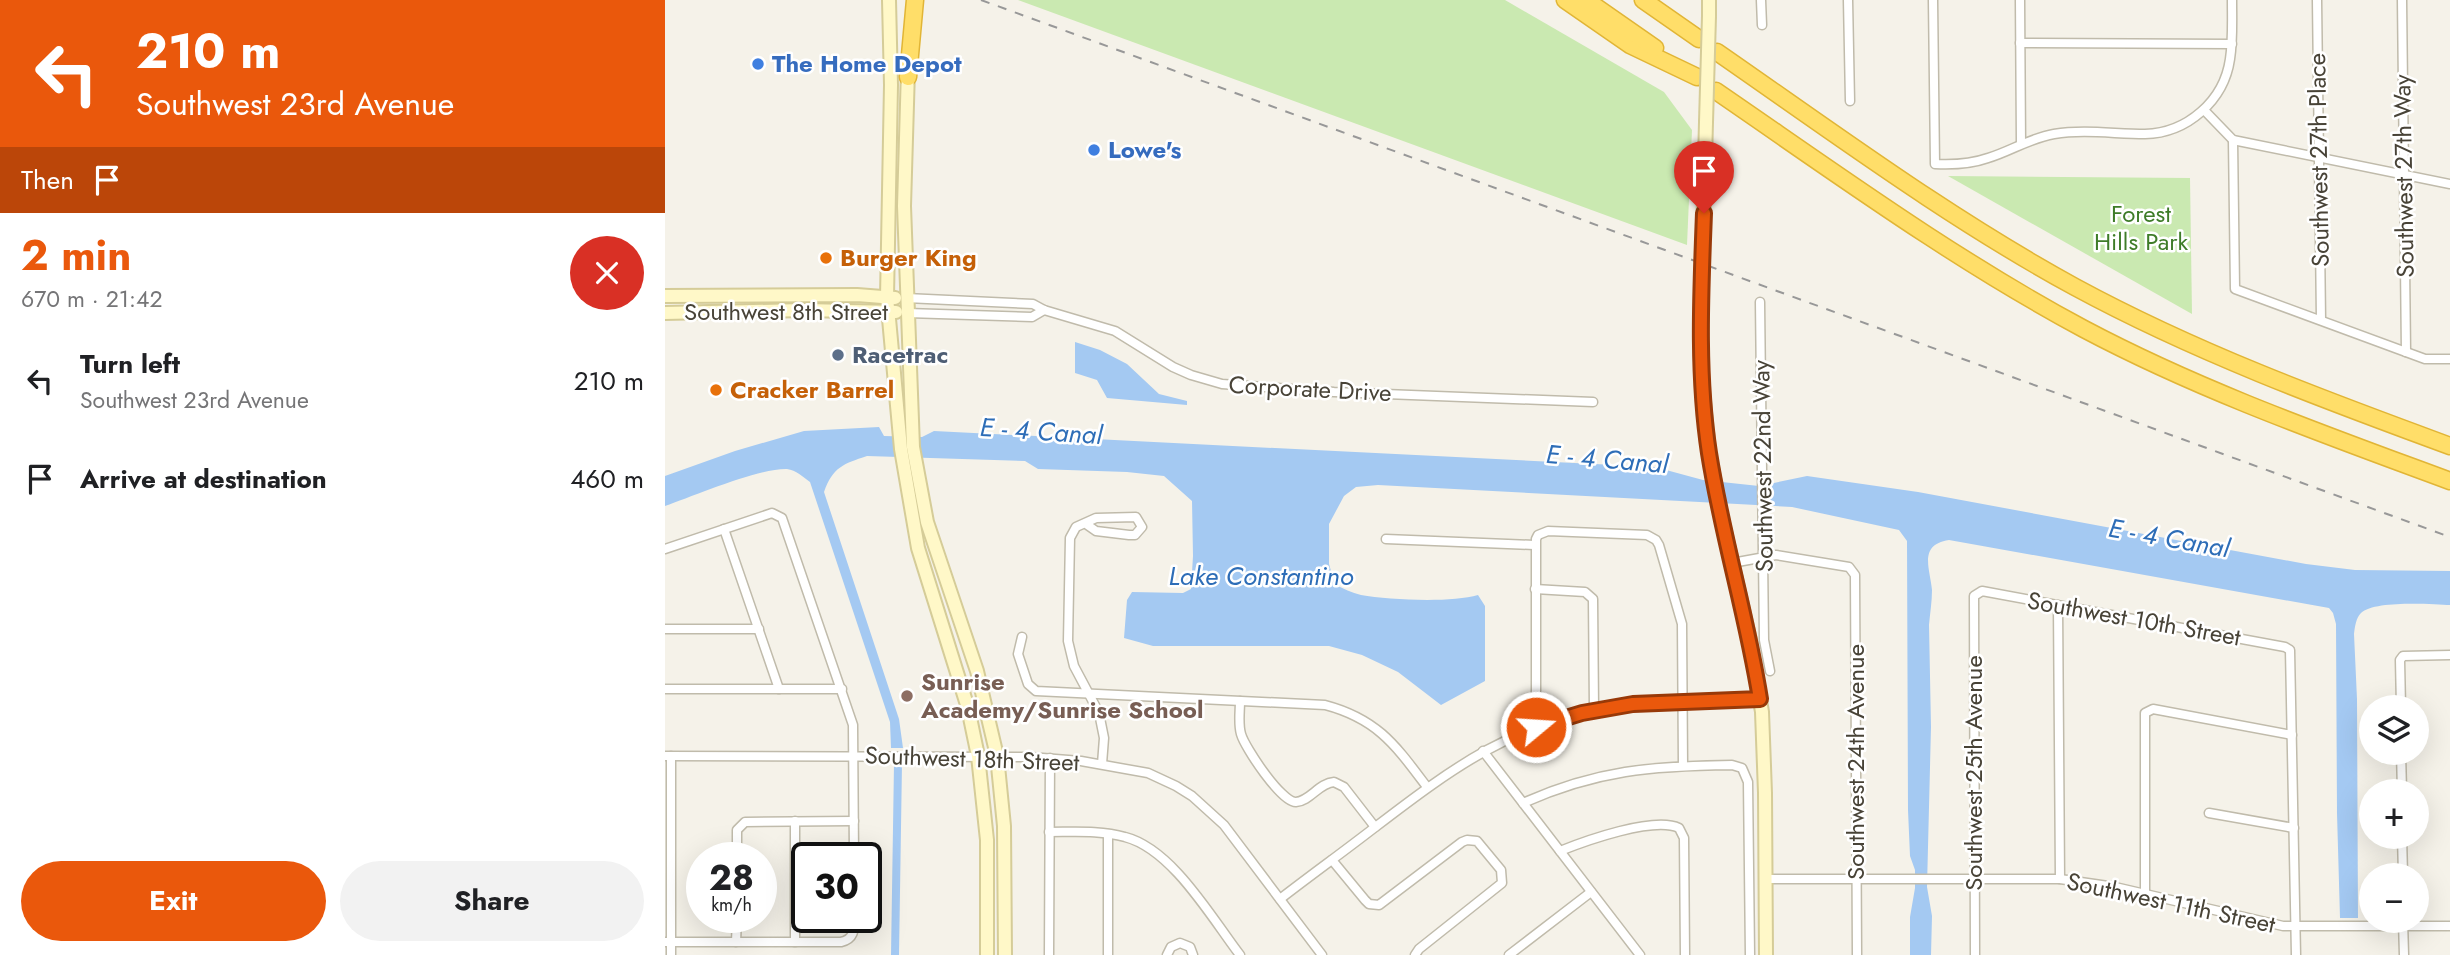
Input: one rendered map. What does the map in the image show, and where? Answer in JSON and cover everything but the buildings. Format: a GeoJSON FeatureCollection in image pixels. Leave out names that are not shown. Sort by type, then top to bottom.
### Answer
{"type":"FeatureCollection","features":[{"type":"Feature","properties":{"kind":"highway"},"geometry":{"type":"LineString","coordinates":[[908,77],[915,0]]}},
{"type":"Feature","properties":{"kind":"highway"},"geometry":{"type":"LineString","coordinates":[[1565,0],[1630,45],[1698,78],[1586,0]]}},
{"type":"Feature","properties":{"kind":"highway"},"geometry":{"type":"LineString","coordinates":[[1643,0],[1699,39]]}},
{"type":"Feature","properties":{"kind":"highway"},"geometry":{"type":"LineString","coordinates":[[1717,52],[1961,219],[2074,286],[2167,334],[2238,366],[2450,446]]}},
{"type":"Feature","properties":{"kind":"highway"},"geometry":{"type":"LineString","coordinates":[[1716,90],[1927,236],[2085,329],[2155,365],[2251,407],[2450,481]]}},
{"type":"Feature","properties":{"kind":"main road"},"geometry":{"type":"LineString","coordinates":[[889,0],[891,85],[887,297],[902,457],[909,508],[925,575],[968,708],[978,756],[987,840],[987,955]]}},
{"type":"Feature","properties":{"kind":"main road"},"geometry":{"type":"LineString","coordinates":[[909,0],[904,196],[913,447],[921,496],[933,543],[977,671],[997,757],[1004,819],[1005,955]]}},
{"type":"Feature","properties":{"kind":"main road"},"geometry":{"type":"LineString","coordinates":[[1709,0],[1701,371],[1712,470],[1750,639],[1760,699],[1764,752],[1766,955]]}},
{"type":"Feature","properties":{"kind":"main road"},"geometry":{"type":"LineString","coordinates":[[737,311],[766,302],[768,295]]}},
{"type":"Feature","properties":{"kind":"main road","name":"Southwest 8th Street"},"geometry":{"type":"LineString","coordinates":[[665,296],[906,298]]}},
{"type":"Feature","properties":{"kind":"main road","name":"Southwest 8th Street"},"geometry":{"type":"LineString","coordinates":[[665,313],[907,313]]}},
{"type":"Feature","properties":{"kind":"street"},"geometry":{"type":"LineString","coordinates":[[1761,0],[1762,25]]}},
{"type":"Feature","properties":{"kind":"street"},"geometry":{"type":"LineString","coordinates":[[1848,0],[1850,100]]}},
{"type":"Feature","properties":{"kind":"street"},"geometry":{"type":"LineString","coordinates":[[1933,0],[1935,164],[1972,163],[2021,144],[2061,133],[2155,133],[2179,126],[2204,110],[2216,96],[2224,80],[2229,68],[2232,44],[2232,0]]}},
{"type":"Feature","properties":{"kind":"street"},"geometry":{"type":"LineString","coordinates":[[2020,0],[2021,144]]}},
{"type":"Feature","properties":{"kind":"street","name":"Southwest 27th Place"},"geometry":{"type":"LineString","coordinates":[[2317,0],[2321,320]]}},
{"type":"Feature","properties":{"kind":"street","name":"Southwest 27th Way"},"geometry":{"type":"LineString","coordinates":[[2402,0],[2406,352]]}},
{"type":"Feature","properties":{"kind":"street"},"geometry":{"type":"LineString","coordinates":[[2020,43],[2232,44]]}},
{"type":"Feature","properties":{"kind":"street"},"geometry":{"type":"LineString","coordinates":[[2204,110],[2233,140],[2450,184]]}},
{"type":"Feature","properties":{"kind":"street"},"geometry":{"type":"LineString","coordinates":[[2233,140],[2235,289],[2425,359],[2450,359]]}},
{"type":"Feature","properties":{"kind":"street","name":"Corporate Drive"},"geometry":{"type":"LineString","coordinates":[[906,298],[1033,304],[1044,310],[1115,331],[1173,367],[1222,384],[1593,402]]}},
{"type":"Feature","properties":{"kind":"street","name":"Southwest 22nd Way"},"geometry":{"type":"LineString","coordinates":[[1760,302],[1765,640],[1770,671]]}},
{"type":"Feature","properties":{"kind":"street","name":"Corporate Drive"},"geometry":{"type":"LineString","coordinates":[[907,313],[1032,317],[1044,310]]}},
{"type":"Feature","properties":{"kind":"street"},"geometry":{"type":"LineString","coordinates":[[665,549],[772,513],[782,518],[853,724],[854,842]]}},
{"type":"Feature","properties":{"kind":"street"},"geometry":{"type":"LineString","coordinates":[[1086,524],[1096,531],[1129,535],[1140,532],[1142,527],[1136,517],[1096,518],[1076,527],[1070,538],[1067,629],[1074,666],[1091,695],[1102,725],[1102,764]]}},
{"type":"Feature","properties":{"kind":"street"},"geometry":{"type":"LineString","coordinates":[[724,529],[779,689]]}},
{"type":"Feature","properties":{"kind":"street"},"geometry":{"type":"LineString","coordinates":[[1536,727],[1535,545],[1538,535],[1548,531],[1647,535],[1656,540],[1682,624],[1683,765]]}},
{"type":"Feature","properties":{"kind":"street"},"geometry":{"type":"LineString","coordinates":[[1386,539],[1535,545]]}},
{"type":"Feature","properties":{"kind":"street"},"geometry":{"type":"LineString","coordinates":[[1733,563],[1764,555]]}},
{"type":"Feature","properties":{"kind":"street","name":"Southwest 24th Avenue"},"geometry":{"type":"LineString","coordinates":[[1764,555],[1782,555],[1849,567],[1853,570],[1857,955]]}},
{"type":"Feature","properties":{"kind":"street"},"geometry":{"type":"LineString","coordinates":[[1535,589],[1585,592],[1593,599],[1594,710]]}},
{"type":"Feature","properties":{"kind":"street","name":"Southwest 10th Street"},"geometry":{"type":"LineString","coordinates":[[1977,592],[2285,647],[2290,650],[2292,735]]}},
{"type":"Feature","properties":{"kind":"street","name":"Southwest 25th Avenue"},"geometry":{"type":"LineString","coordinates":[[1975,955],[1974,596],[1977,592]]}},
{"type":"Feature","properties":{"kind":"street"},"geometry":{"type":"LineString","coordinates":[[2058,605],[2060,879]]}},
{"type":"Feature","properties":{"kind":"street"},"geometry":{"type":"LineString","coordinates":[[665,629],[759,629]]}},
{"type":"Feature","properties":{"kind":"street"},"geometry":{"type":"LineString","coordinates":[[1022,636],[1018,654],[1028,684],[1041,692],[1314,703],[1351,713],[1380,730],[1392,741],[1427,787]]}},
{"type":"Feature","properties":{"kind":"street"},"geometry":{"type":"LineString","coordinates":[[2400,695],[2400,660],[2403,656],[2450,655]]}},
{"type":"Feature","properties":{"kind":"street"},"geometry":{"type":"LineString","coordinates":[[665,689],[842,689]]}},
{"type":"Feature","properties":{"kind":"street"},"geometry":{"type":"LineString","coordinates":[[1280,899],[1427,787],[1483,751],[1536,727],[1594,710],[1644,702],[1760,699]]}},
{"type":"Feature","properties":{"kind":"street"},"geometry":{"type":"LineString","coordinates":[[1240,701],[1240,730],[1245,745],[1284,797],[1293,802],[1299,801],[1325,783],[1334,782],[1343,787],[1375,827]]}},
{"type":"Feature","properties":{"kind":"street"},"geometry":{"type":"LineString","coordinates":[[2145,894],[2145,713],[2148,710],[2292,735],[2296,955]]}},
{"type":"Feature","properties":{"kind":"street"},"geometry":{"type":"LineString","coordinates":[[1483,751],[1640,955]]}},
{"type":"Feature","properties":{"kind":"street"},"geometry":{"type":"LineString","coordinates":[[668,756],[668,942],[671,955]]}},
{"type":"Feature","properties":{"kind":"street","name":"Southwest 18th Street"},"geometry":{"type":"LineString","coordinates":[[668,756],[1050,758],[1102,764],[1148,774],[1192,796],[1224,825],[1322,955]]}},
{"type":"Feature","properties":{"kind":"street"},"geometry":{"type":"LineString","coordinates":[[1049,955],[1050,758]]}},
{"type":"Feature","properties":{"kind":"street"},"geometry":{"type":"LineString","coordinates":[[1523,803],[1564,786],[1635,769],[1683,765],[1732,765],[1742,768],[1748,782],[1750,955]]}},
{"type":"Feature","properties":{"kind":"street"},"geometry":{"type":"LineString","coordinates":[[2209,813],[2294,828]]}},
{"type":"Feature","properties":{"kind":"street"},"geometry":{"type":"LineString","coordinates":[[795,942],[796,821]]}},
{"type":"Feature","properties":{"kind":"street"},"geometry":{"type":"LineString","coordinates":[[737,842],[737,830],[745,822],[855,821]]}},
{"type":"Feature","properties":{"kind":"street"},"geometry":{"type":"LineString","coordinates":[[1560,851],[1632,829],[1670,825],[1681,830],[1684,838],[1685,955]]}},
{"type":"Feature","properties":{"kind":"street"},"geometry":{"type":"LineString","coordinates":[[1049,832],[1108,834],[1135,840],[1155,851],[1167,861],[1240,955]]}},
{"type":"Feature","properties":{"kind":"street"},"geometry":{"type":"LineString","coordinates":[[1108,834],[1108,955]]}},
{"type":"Feature","properties":{"kind":"street"},"geometry":{"type":"LineString","coordinates":[[1332,860],[1365,900],[1379,905],[1462,842],[1477,841],[1500,870],[1502,883],[1415,955]]}},
{"type":"Feature","properties":{"kind":"street","name":"Southwest 11th Street"},"geometry":{"type":"LineString","coordinates":[[1766,879],[2060,879],[2145,894],[2262,923],[2295,927],[2359,925]]}},
{"type":"Feature","properties":{"kind":"street"},"geometry":{"type":"LineString","coordinates":[[1509,955],[1591,892]]}},
{"type":"Feature","properties":{"kind":"street","name":"Southwest 11th Street"},"geometry":{"type":"LineString","coordinates":[[2429,925],[2450,926]]}},
{"type":"Feature","properties":{"kind":"street"},"geometry":{"type":"LineString","coordinates":[[736,933],[736,942]]}},
{"type":"Feature","properties":{"kind":"street"},"geometry":{"type":"LineString","coordinates":[[668,942],[841,942],[851,938],[853,933]]}},
{"type":"Feature","properties":{"kind":"street"},"geometry":{"type":"LineString","coordinates":[[2403,933],[2404,955]]}},
{"type":"Feature","properties":{"kind":"street"},"geometry":{"type":"LineString","coordinates":[[1167,955],[1171,947],[1180,943],[1187,945],[1193,955]]}},
{"type":"Feature","properties":{"kind":"green space"},"geometry":{"type":"Polygon","coordinates":[[[1018,0],[1505,0],[1664,92],[1692,130],[1687,245],[1018,0]]]}},
{"type":"Feature","properties":{"kind":"green space","name":"Forest Hills Park"},"geometry":{"type":"Polygon","coordinates":[[[1948,176],[2190,178],[2192,314],[1948,176]]]}},
{"type":"Feature","properties":{"kind":"water"},"geometry":{"type":"Polygon","coordinates":[[[1075,342],[1100,350],[1127,364],[1159,394],[1187,401],[1187,405],[1107,398],[1097,380],[1075,373],[1075,342]]]}},
{"type":"Feature","properties":{"kind":"water","name":"Lake Constantino"},"geometry":{"type":"Polygon","coordinates":[[[879,427],[884,436],[922,437],[934,431],[1655,467],[1703,480],[1759,486],[1807,476],[1918,492],[2306,564],[2355,570],[2450,571],[2450,605],[2378,606],[2361,613],[2357,620],[2354,634],[2358,918],[2340,918],[2336,624],[2329,608],[1949,540],[1939,543],[1929,552],[1928,559],[1932,590],[1929,625],[1931,727],[1927,887],[1932,916],[1931,955],[1910,955],[1910,917],[1915,870],[1910,856],[1908,810],[1907,541],[1899,530],[1792,507],[1378,485],[1356,487],[1344,496],[1329,524],[1329,564],[1335,585],[1361,595],[1387,598],[1436,600],[1478,595],[1485,606],[1485,681],[1441,705],[1398,672],[1362,655],[1329,646],[1153,646],[1124,638],[1127,600],[1132,592],[1183,593],[1191,589],[1192,501],[1164,476],[1038,469],[1025,461],[867,456],[851,461],[835,472],[824,492],[899,719],[903,748],[891,748],[890,722],[810,482],[790,470],[775,470],[665,506],[665,476],[735,451],[804,431],[879,427]]]}},
{"type":"Feature","properties":{"kind":"waterway"},"geometry":{"type":"LineString","coordinates":[[895,955],[898,764]]}},
{"type":"Feature","properties":{"kind":"railway"},"geometry":{"type":"LineString","coordinates":[[981,0],[2450,537]]}},
{"type":"Feature","properties":{"kind":"place","name":"The Home Depot"},"geometry":{"type":"Point","coordinates":[758,64]}},
{"type":"Feature","properties":{"kind":"place","name":"Lowe's"},"geometry":{"type":"Point","coordinates":[1094,150]}},
{"type":"Feature","properties":{"kind":"place","name":"Burger King"},"geometry":{"type":"Point","coordinates":[826,258]}},
{"type":"Feature","properties":{"kind":"place","name":"Racetrac"},"geometry":{"type":"Point","coordinates":[838,355]}},
{"type":"Feature","properties":{"kind":"place","name":"Cracker Barrel"},"geometry":{"type":"Point","coordinates":[716,390]}},
{"type":"Feature","properties":{"kind":"place","name":"Sunrise Academy/Sunrise School"},"geometry":{"type":"Point","coordinates":[907,696]}},
{"type":"Feature","properties":{"kind":"route"},"geometry":{"type":"LineString","coordinates":[[1536,727],[1582,713],[1633,704],[1760,699],[1750,639],[1714,484],[1706,432],[1701,352],[1704,213]]}},
{"type":"Feature","properties":{"kind":"water label","name":"E - 4 Canal"},"geometry":{"type":"Point","coordinates":[1041,431]}},
{"type":"Feature","properties":{"kind":"water label","name":"E - 4 Canal"},"geometry":{"type":"Point","coordinates":[1607,459]}},
{"type":"Feature","properties":{"kind":"water label","name":"E - 4 Canal"},"geometry":{"type":"Point","coordinates":[2169,538]}}]}
